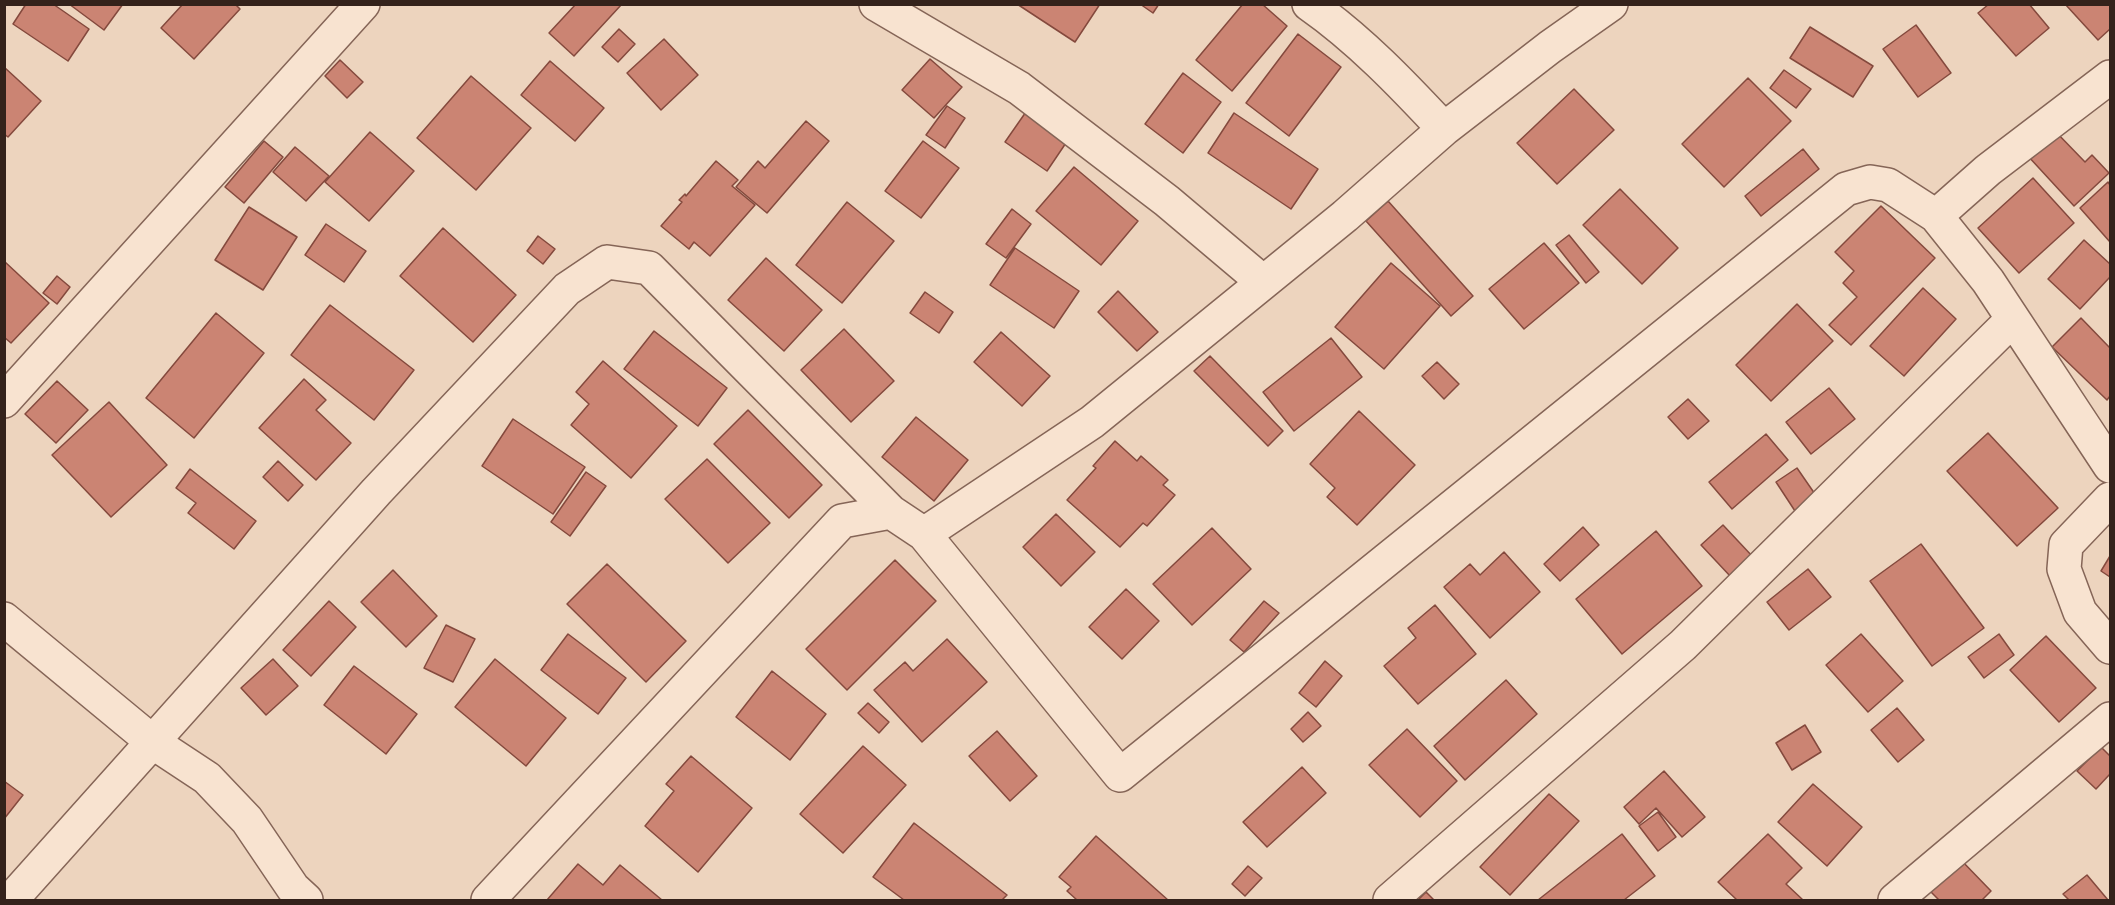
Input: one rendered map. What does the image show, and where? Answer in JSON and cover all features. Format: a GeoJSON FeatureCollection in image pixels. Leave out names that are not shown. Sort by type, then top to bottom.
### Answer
{"type":"FeatureCollection","features":[{"type":"Feature","properties":{"kind":"street"},"geometry":{"type":"LineString","coordinates":[[4,401],[363,4]]}},
{"type":"Feature","properties":{"kind":"street"},"geometry":{"type":"LineString","coordinates":[[876,4],[1019,88],[1167,201],[1263,282]]}},
{"type":"Feature","properties":{"kind":"street"},"geometry":{"type":"LineString","coordinates":[[1309,4],[1330,19],[1398,80],[1444,129]]}},
{"type":"Feature","properties":{"kind":"street"},"geometry":{"type":"LineString","coordinates":[[924,534],[1092,422],[1345,216],[1444,129],[1550,47],[1611,4]]}},
{"type":"Feature","properties":{"kind":"street"},"geometry":{"type":"LineString","coordinates":[[1936,216],[1988,170],[2110,77]]}},
{"type":"Feature","properties":{"kind":"street"},"geometry":{"type":"LineString","coordinates":[[11,900],[376,492],[567,289],[607,262],[649,268],[891,512],[924,534],[1120,775],[1846,189],[1870,182],[1888,185],[1936,216],[1988,281],[2110,466]]}},
{"type":"Feature","properties":{"kind":"street"},"geometry":{"type":"LineString","coordinates":[[1390,900],[1683,645],[2013,319]]}},
{"type":"Feature","properties":{"kind":"street"},"geometry":{"type":"LineString","coordinates":[[2110,500],[2066,545],[2064,569],[2080,612],[2110,647]]}},
{"type":"Feature","properties":{"kind":"street"},"geometry":{"type":"LineString","coordinates":[[488,900],[842,521],[891,512]]}},
{"type":"Feature","properties":{"kind":"street"},"geometry":{"type":"LineString","coordinates":[[4,619],[153,743],[207,778],[247,820],[294,896]]}},
{"type":"Feature","properties":{"kind":"street"},"geometry":{"type":"LineString","coordinates":[[1895,900],[2110,719]]}},
{"type":"Feature","properties":{"kind":"building"},"geometry":{"type":"Polygon","coordinates":[[[26,4],[53,4],[89,29],[68,61],[13,24],[26,4]]]}},
{"type":"Feature","properties":{"kind":"building"},"geometry":{"type":"Polygon","coordinates":[[[69,4],[123,4],[104,30],[69,4]]]}},
{"type":"Feature","properties":{"kind":"building"},"geometry":{"type":"Polygon","coordinates":[[[183,4],[235,4],[240,9],[194,59],[161,28],[183,4]]]}},
{"type":"Feature","properties":{"kind":"building"},"geometry":{"type":"Polygon","coordinates":[[[576,4],[622,4],[574,56],[549,33],[576,4]]]}},
{"type":"Feature","properties":{"kind":"building"},"geometry":{"type":"Polygon","coordinates":[[[1017,4],[1100,4],[1075,42],[1017,4]]]}},
{"type":"Feature","properties":{"kind":"building"},"geometry":{"type":"Polygon","coordinates":[[[1140,4],[1159,4],[1153,13],[1140,4]]]}},
{"type":"Feature","properties":{"kind":"building"},"geometry":{"type":"Polygon","coordinates":[[[1243,4],[1262,4],[1287,26],[1232,91],[1196,60],[1243,4]]]}},
{"type":"Feature","properties":{"kind":"building"},"geometry":{"type":"Polygon","coordinates":[[[1989,4],[2029,4],[2049,28],[2016,56],[1978,13],[1989,4]]]}},
{"type":"Feature","properties":{"kind":"building"},"geometry":{"type":"Polygon","coordinates":[[[2065,4],[2110,4],[2110,29],[2098,40],[2065,4]]]}},
{"type":"Feature","properties":{"kind":"building"},"geometry":{"type":"Polygon","coordinates":[[[1916,25],[1951,73],[1918,97],[1883,49],[1916,25]]]}},
{"type":"Feature","properties":{"kind":"building"},"geometry":{"type":"Polygon","coordinates":[[[1810,27],[1873,66],[1853,97],[1790,58],[1810,27]]]}},
{"type":"Feature","properties":{"kind":"building"},"geometry":{"type":"Polygon","coordinates":[[[619,29],[635,44],[618,62],[602,47],[619,29]]]}},
{"type":"Feature","properties":{"kind":"building"},"geometry":{"type":"Polygon","coordinates":[[[1298,34],[1341,67],[1289,136],[1246,103],[1298,34]]]}},
{"type":"Feature","properties":{"kind":"building"},"geometry":{"type":"Polygon","coordinates":[[[664,39],[698,75],[661,110],[627,73],[664,39]]]}},
{"type":"Feature","properties":{"kind":"building"},"geometry":{"type":"Polygon","coordinates":[[[930,59],[962,87],[934,118],[902,90],[930,59]]]}},
{"type":"Feature","properties":{"kind":"building"},"geometry":{"type":"Polygon","coordinates":[[[340,60],[363,82],[347,98],[325,76],[340,60]]]}},
{"type":"Feature","properties":{"kind":"building"},"geometry":{"type":"Polygon","coordinates":[[[550,61],[604,108],[575,141],[521,95],[550,61]]]}},
{"type":"Feature","properties":{"kind":"building"},"geometry":{"type":"Polygon","coordinates":[[[4,67],[41,101],[8,137],[4,134],[4,67]]]}},
{"type":"Feature","properties":{"kind":"building"},"geometry":{"type":"Polygon","coordinates":[[[1784,70],[1811,89],[1796,108],[1770,88],[1784,70]]]}},
{"type":"Feature","properties":{"kind":"building"},"geometry":{"type":"Polygon","coordinates":[[[1183,73],[1221,102],[1183,153],[1145,124],[1183,73]]]}},
{"type":"Feature","properties":{"kind":"building"},"geometry":{"type":"Polygon","coordinates":[[[471,76],[531,128],[476,190],[417,138],[471,76]]]}},
{"type":"Feature","properties":{"kind":"building"},"geometry":{"type":"Polygon","coordinates":[[[1748,78],[1791,121],[1724,187],[1682,144],[1748,78]]]}},
{"type":"Feature","properties":{"kind":"building"},"geometry":{"type":"Polygon","coordinates":[[[1574,89],[1614,130],[1557,184],[1517,143],[1574,89]]]}},
{"type":"Feature","properties":{"kind":"building"},"geometry":{"type":"Polygon","coordinates":[[[947,106],[965,118],[945,148],[926,135],[947,106]]]}},
{"type":"Feature","properties":{"kind":"building"},"geometry":{"type":"Polygon","coordinates":[[[1028,109],[1070,137],[1047,171],[1005,142],[1028,109]]]}},
{"type":"Feature","properties":{"kind":"building"},"geometry":{"type":"Polygon","coordinates":[[[1234,113],[1318,169],[1291,209],[1208,153],[1234,113]]]}},
{"type":"Feature","properties":{"kind":"building"},"geometry":{"type":"Polygon","coordinates":[[[806,121],[829,141],[767,213],[736,187],[758,161],[765,168],[806,121]]]}},
{"type":"Feature","properties":{"kind":"building"},"geometry":{"type":"Polygon","coordinates":[[[2054,130],[2085,162],[2092,155],[2109,173],[2074,206],[2027,155],[2054,130]]]}},
{"type":"Feature","properties":{"kind":"building"},"geometry":{"type":"Polygon","coordinates":[[[370,132],[414,171],[369,221],[325,182],[370,132]]]}},
{"type":"Feature","properties":{"kind":"building"},"geometry":{"type":"Polygon","coordinates":[[[264,141],[283,157],[244,203],[225,187],[264,141]]]}},
{"type":"Feature","properties":{"kind":"building"},"geometry":{"type":"Polygon","coordinates":[[[923,141],[959,168],[921,218],[885,191],[923,141]]]}},
{"type":"Feature","properties":{"kind":"building"},"geometry":{"type":"Polygon","coordinates":[[[295,147],[329,176],[306,201],[273,172],[295,147]]]}},
{"type":"Feature","properties":{"kind":"building"},"geometry":{"type":"Polygon","coordinates":[[[1803,149],[1819,169],[1761,216],[1745,196],[1803,149]]]}},
{"type":"Feature","properties":{"kind":"building"},"geometry":{"type":"Polygon","coordinates":[[[716,161],[738,180],[732,186],[755,205],[710,256],[694,242],[689,249],[661,226],[682,202],[679,200],[685,194],[686,196],[716,161]]]}},
{"type":"Feature","properties":{"kind":"building"},"geometry":{"type":"Polygon","coordinates":[[[1074,167],[1138,221],[1101,265],[1036,211],[1074,167]]]}},
{"type":"Feature","properties":{"kind":"building"},"geometry":{"type":"Polygon","coordinates":[[[2033,178],[2074,223],[2019,273],[1978,228],[2033,178]]]}},
{"type":"Feature","properties":{"kind":"building"},"geometry":{"type":"Polygon","coordinates":[[[2108,182],[2110,185],[2110,242],[2080,208],[2108,182]]]}},
{"type":"Feature","properties":{"kind":"building"},"geometry":{"type":"Polygon","coordinates":[[[1620,189],[1678,248],[1642,284],[1583,225],[1620,189]]]}},
{"type":"Feature","properties":{"kind":"building"},"geometry":{"type":"Polygon","coordinates":[[[1388,201],[1473,296],[1451,316],[1366,221],[1388,201]]]}},
{"type":"Feature","properties":{"kind":"building"},"geometry":{"type":"Polygon","coordinates":[[[847,202],[894,241],[842,303],[796,265],[847,202]]]}},
{"type":"Feature","properties":{"kind":"building"},"geometry":{"type":"Polygon","coordinates":[[[1881,206],[1935,258],[1851,345],[1829,325],[1857,297],[1843,283],[1854,271],[1835,252],[1881,206]]]}},
{"type":"Feature","properties":{"kind":"building"},"geometry":{"type":"Polygon","coordinates":[[[249,207],[297,237],[263,290],[215,260],[249,207]]]}},
{"type":"Feature","properties":{"kind":"building"},"geometry":{"type":"Polygon","coordinates":[[[1012,209],[1031,224],[1006,258],[986,244],[1012,209]]]}},
{"type":"Feature","properties":{"kind":"building"},"geometry":{"type":"Polygon","coordinates":[[[326,224],[366,251],[344,282],[305,255],[326,224]]]}},
{"type":"Feature","properties":{"kind":"building"},"geometry":{"type":"Polygon","coordinates":[[[443,228],[516,295],[473,342],[400,276],[443,228]]]}},
{"type":"Feature","properties":{"kind":"building"},"geometry":{"type":"Polygon","coordinates":[[[1569,235],[1599,272],[1586,283],[1556,245],[1569,235]]]}},
{"type":"Feature","properties":{"kind":"building"},"geometry":{"type":"Polygon","coordinates":[[[538,236],[555,249],[543,264],[527,251],[538,236]]]}},
{"type":"Feature","properties":{"kind":"building"},"geometry":{"type":"Polygon","coordinates":[[[2084,240],[2110,264],[2110,277],[2080,309],[2048,279],[2084,240]]]}},
{"type":"Feature","properties":{"kind":"building"},"geometry":{"type":"Polygon","coordinates":[[[1544,243],[1579,283],[1524,329],[1489,289],[1544,243]]]}},
{"type":"Feature","properties":{"kind":"building"},"geometry":{"type":"Polygon","coordinates":[[[1015,248],[1079,291],[1054,328],[990,285],[1015,248]]]}},
{"type":"Feature","properties":{"kind":"building"},"geometry":{"type":"Polygon","coordinates":[[[766,258],[822,310],[784,351],[728,300],[766,258]]]}},
{"type":"Feature","properties":{"kind":"building"},"geometry":{"type":"Polygon","coordinates":[[[4,261],[49,303],[11,343],[4,337],[4,261]]]}},
{"type":"Feature","properties":{"kind":"building"},"geometry":{"type":"Polygon","coordinates":[[[1391,263],[1440,306],[1384,369],[1335,327],[1391,263]]]}},
{"type":"Feature","properties":{"kind":"building"},"geometry":{"type":"Polygon","coordinates":[[[57,276],[70,287],[57,304],[43,293],[57,276]]]}},
{"type":"Feature","properties":{"kind":"building"},"geometry":{"type":"Polygon","coordinates":[[[1923,288],[1956,319],[1904,376],[1870,346],[1923,288]]]}},
{"type":"Feature","properties":{"kind":"building"},"geometry":{"type":"Polygon","coordinates":[[[1118,291],[1158,332],[1137,351],[1098,312],[1118,291]]]}},
{"type":"Feature","properties":{"kind":"building"},"geometry":{"type":"Polygon","coordinates":[[[925,292],[953,312],[939,333],[910,313],[925,292]]]}},
{"type":"Feature","properties":{"kind":"building"},"geometry":{"type":"Polygon","coordinates":[[[1797,304],[1833,341],[1771,401],[1736,365],[1797,304]]]}},
{"type":"Feature","properties":{"kind":"building"},"geometry":{"type":"Polygon","coordinates":[[[330,305],[414,370],[374,420],[291,355],[330,305]]]}},
{"type":"Feature","properties":{"kind":"building"},"geometry":{"type":"Polygon","coordinates":[[[216,313],[264,353],[194,438],[146,398],[216,313]]]}},
{"type":"Feature","properties":{"kind":"building"},"geometry":{"type":"Polygon","coordinates":[[[2081,318],[2110,348],[2110,396],[2107,400],[2052,347],[2081,318]]]}},
{"type":"Feature","properties":{"kind":"building"},"geometry":{"type":"Polygon","coordinates":[[[844,329],[894,381],[851,422],[801,370],[844,329]]]}},
{"type":"Feature","properties":{"kind":"building"},"geometry":{"type":"Polygon","coordinates":[[[654,331],[727,388],[698,426],[624,369],[654,331]]]}},
{"type":"Feature","properties":{"kind":"building"},"geometry":{"type":"Polygon","coordinates":[[[1001,332],[1050,376],[1022,406],[974,362],[1001,332]]]}},
{"type":"Feature","properties":{"kind":"building"},"geometry":{"type":"Polygon","coordinates":[[[1331,338],[1362,377],[1294,431],[1263,392],[1331,338]]]}},
{"type":"Feature","properties":{"kind":"building"},"geometry":{"type":"Polygon","coordinates":[[[1210,356],[1283,431],[1268,446],[1194,371],[1210,356]]]}},
{"type":"Feature","properties":{"kind":"building"},"geometry":{"type":"Polygon","coordinates":[[[603,361],[677,426],[631,478],[571,425],[589,404],[576,392],[603,361]]]}},
{"type":"Feature","properties":{"kind":"building"},"geometry":{"type":"Polygon","coordinates":[[[1437,362],[1459,384],[1444,399],[1422,376],[1437,362]]]}},
{"type":"Feature","properties":{"kind":"building"},"geometry":{"type":"Polygon","coordinates":[[[304,379],[326,400],[316,410],[351,443],[316,480],[259,428],[304,379]]]}},
{"type":"Feature","properties":{"kind":"building"},"geometry":{"type":"Polygon","coordinates":[[[57,381],[88,410],[56,443],[25,414],[57,381]]]}},
{"type":"Feature","properties":{"kind":"building"},"geometry":{"type":"Polygon","coordinates":[[[1829,388],[1855,419],[1811,454],[1786,422],[1829,388]]]}},
{"type":"Feature","properties":{"kind":"building"},"geometry":{"type":"Polygon","coordinates":[[[1688,399],[1709,421],[1688,439],[1668,417],[1688,399]]]}},
{"type":"Feature","properties":{"kind":"building"},"geometry":{"type":"Polygon","coordinates":[[[109,402],[167,465],[111,517],[52,455],[109,402]]]}},
{"type":"Feature","properties":{"kind":"building"},"geometry":{"type":"Polygon","coordinates":[[[748,410],[822,485],[789,518],[714,444],[748,410]]]}},
{"type":"Feature","properties":{"kind":"building"},"geometry":{"type":"Polygon","coordinates":[[[1359,411],[1415,465],[1357,525],[1327,497],[1335,488],[1310,464],[1359,411]]]}},
{"type":"Feature","properties":{"kind":"building"},"geometry":{"type":"Polygon","coordinates":[[[916,417],[968,460],[934,501],[882,457],[916,417]]]}},
{"type":"Feature","properties":{"kind":"building"},"geometry":{"type":"Polygon","coordinates":[[[513,419],[585,467],[553,514],[482,466],[513,419]]]}},
{"type":"Feature","properties":{"kind":"building"},"geometry":{"type":"Polygon","coordinates":[[[1988,433],[2058,508],[2017,546],[1947,471],[1988,433]]]}},
{"type":"Feature","properties":{"kind":"building"},"geometry":{"type":"Polygon","coordinates":[[[1766,434],[1788,460],[1732,509],[1709,482],[1766,434]]]}},
{"type":"Feature","properties":{"kind":"building"},"geometry":{"type":"Polygon","coordinates":[[[1115,441],[1137,461],[1141,456],[1168,480],[1163,485],[1175,495],[1147,526],[1143,523],[1120,547],[1067,500],[1096,468],[1093,466],[1115,441]]]}},
{"type":"Feature","properties":{"kind":"building"},"geometry":{"type":"Polygon","coordinates":[[[707,459],[770,523],[728,563],[665,499],[707,459]]]}},
{"type":"Feature","properties":{"kind":"building"},"geometry":{"type":"Polygon","coordinates":[[[278,461],[303,485],[288,501],[263,477],[278,461]]]}},
{"type":"Feature","properties":{"kind":"building"},"geometry":{"type":"Polygon","coordinates":[[[1797,468],[1817,497],[1795,511],[1776,482],[1797,468]]]}},
{"type":"Feature","properties":{"kind":"building"},"geometry":{"type":"Polygon","coordinates":[[[190,469],[256,521],[234,549],[188,513],[196,503],[176,488],[190,469]]]}},
{"type":"Feature","properties":{"kind":"building"},"geometry":{"type":"Polygon","coordinates":[[[586,472],[606,486],[570,536],[551,522],[586,472]]]}},
{"type":"Feature","properties":{"kind":"building"},"geometry":{"type":"Polygon","coordinates":[[[1056,514],[1095,552],[1061,586],[1023,547],[1056,514]]]}},
{"type":"Feature","properties":{"kind":"building"},"geometry":{"type":"Polygon","coordinates":[[[1723,525],[1753,557],[1731,577],[1701,545],[1723,525]]]}},
{"type":"Feature","properties":{"kind":"building"},"geometry":{"type":"Polygon","coordinates":[[[1583,527],[1599,545],[1560,581],[1544,564],[1583,527]]]}},
{"type":"Feature","properties":{"kind":"building"},"geometry":{"type":"Polygon","coordinates":[[[1212,528],[1251,569],[1192,625],[1153,584],[1212,528]]]}},
{"type":"Feature","properties":{"kind":"building"},"geometry":{"type":"Polygon","coordinates":[[[1656,531],[1702,586],[1622,654],[1576,599],[1656,531]]]}},
{"type":"Feature","properties":{"kind":"building"},"geometry":{"type":"Polygon","coordinates":[[[1921,544],[1984,628],[1932,666],[1870,581],[1921,544]]]}},
{"type":"Feature","properties":{"kind":"building"},"geometry":{"type":"Polygon","coordinates":[[[1504,552],[1540,592],[1490,638],[1444,587],[1470,564],[1480,575],[1504,552]]]}},
{"type":"Feature","properties":{"kind":"building"},"geometry":{"type":"Polygon","coordinates":[[[2110,556],[2110,577],[2101,571],[2110,556]]]}},
{"type":"Feature","properties":{"kind":"building"},"geometry":{"type":"Polygon","coordinates":[[[895,560],[936,601],[847,690],[806,649],[895,560]]]}},
{"type":"Feature","properties":{"kind":"building"},"geometry":{"type":"Polygon","coordinates":[[[607,564],[686,641],[646,682],[567,604],[607,564]]]}},
{"type":"Feature","properties":{"kind":"building"},"geometry":{"type":"Polygon","coordinates":[[[1808,569],[1831,597],[1789,630],[1767,602],[1808,569]]]}},
{"type":"Feature","properties":{"kind":"building"},"geometry":{"type":"Polygon","coordinates":[[[393,570],[437,616],[406,647],[361,602],[393,570]]]}},
{"type":"Feature","properties":{"kind":"building"},"geometry":{"type":"Polygon","coordinates":[[[1126,589],[1159,621],[1122,659],[1089,627],[1126,589]]]}},
{"type":"Feature","properties":{"kind":"building"},"geometry":{"type":"Polygon","coordinates":[[[329,601],[356,627],[311,676],[283,650],[329,601]]]}},
{"type":"Feature","properties":{"kind":"building"},"geometry":{"type":"Polygon","coordinates":[[[1264,601],[1279,613],[1244,652],[1230,640],[1264,601]]]}},
{"type":"Feature","properties":{"kind":"building"},"geometry":{"type":"Polygon","coordinates":[[[1435,605],[1476,654],[1418,704],[1384,666],[1416,638],[1408,628],[1435,605]]]}},
{"type":"Feature","properties":{"kind":"building"},"geometry":{"type":"Polygon","coordinates":[[[446,625],[475,639],[453,682],[424,668],[446,625]]]}},
{"type":"Feature","properties":{"kind":"building"},"geometry":{"type":"Polygon","coordinates":[[[568,634],[626,678],[598,714],[541,670],[568,634]]]}},
{"type":"Feature","properties":{"kind":"building"},"geometry":{"type":"Polygon","coordinates":[[[1861,634],[1903,681],[1868,712],[1826,665],[1861,634]]]}},
{"type":"Feature","properties":{"kind":"building"},"geometry":{"type":"Polygon","coordinates":[[[1999,634],[2014,655],[1984,678],[1968,657],[1999,634]]]}},
{"type":"Feature","properties":{"kind":"building"},"geometry":{"type":"Polygon","coordinates":[[[2046,636],[2096,688],[2059,722],[2010,670],[2046,636]]]}},
{"type":"Feature","properties":{"kind":"building"},"geometry":{"type":"Polygon","coordinates":[[[947,639],[987,682],[922,742],[874,690],[905,662],[913,671],[947,639]]]}},
{"type":"Feature","properties":{"kind":"building"},"geometry":{"type":"Polygon","coordinates":[[[273,659],[298,686],[266,715],[241,688],[273,659]]]}},
{"type":"Feature","properties":{"kind":"building"},"geometry":{"type":"Polygon","coordinates":[[[495,659],[566,718],[526,766],[455,707],[495,659]]]}},
{"type":"Feature","properties":{"kind":"building"},"geometry":{"type":"Polygon","coordinates":[[[1325,661],[1342,676],[1316,707],[1299,693],[1325,661]]]}},
{"type":"Feature","properties":{"kind":"building"},"geometry":{"type":"Polygon","coordinates":[[[354,666],[417,714],[386,754],[324,705],[354,666]]]}},
{"type":"Feature","properties":{"kind":"building"},"geometry":{"type":"Polygon","coordinates":[[[772,671],[826,714],[790,760],[736,717],[772,671]]]}},
{"type":"Feature","properties":{"kind":"building"},"geometry":{"type":"Polygon","coordinates":[[[1506,680],[1537,714],[1465,780],[1434,746],[1506,680]]]}},
{"type":"Feature","properties":{"kind":"building"},"geometry":{"type":"Polygon","coordinates":[[[868,703],[889,722],[879,733],[858,713],[868,703]]]}},
{"type":"Feature","properties":{"kind":"building"},"geometry":{"type":"Polygon","coordinates":[[[1897,708],[1924,740],[1898,762],[1871,730],[1897,708]]]}},
{"type":"Feature","properties":{"kind":"building"},"geometry":{"type":"Polygon","coordinates":[[[1308,712],[1321,726],[1303,742],[1291,729],[1308,712]]]}},
{"type":"Feature","properties":{"kind":"building"},"geometry":{"type":"Polygon","coordinates":[[[1805,725],[1821,752],[1792,770],[1776,743],[1805,725]]]}},
{"type":"Feature","properties":{"kind":"building"},"geometry":{"type":"Polygon","coordinates":[[[1407,729],[1457,781],[1420,817],[1369,765],[1407,729]]]}},
{"type":"Feature","properties":{"kind":"building"},"geometry":{"type":"Polygon","coordinates":[[[997,731],[1037,776],[1010,801],[969,756],[997,731]]]}},
{"type":"Feature","properties":{"kind":"building"},"geometry":{"type":"Polygon","coordinates":[[[863,746],[906,785],[843,853],[800,814],[863,746]]]}},
{"type":"Feature","properties":{"kind":"building"},"geometry":{"type":"Polygon","coordinates":[[[2101,747],[2110,756],[2110,774],[2096,789],[2077,771],[2101,747]]]}},
{"type":"Feature","properties":{"kind":"building"},"geometry":{"type":"Polygon","coordinates":[[[691,756],[752,808],[698,872],[645,826],[674,791],[666,784],[691,756]]]}},
{"type":"Feature","properties":{"kind":"building"},"geometry":{"type":"Polygon","coordinates":[[[1302,767],[1326,793],[1267,847],[1243,822],[1302,767]]]}},
{"type":"Feature","properties":{"kind":"building"},"geometry":{"type":"Polygon","coordinates":[[[1664,771],[1705,817],[1682,837],[1656,808],[1639,824],[1624,807],[1664,771]]]}},
{"type":"Feature","properties":{"kind":"building"},"geometry":{"type":"Polygon","coordinates":[[[4,781],[23,795],[4,819],[4,781]]]}},
{"type":"Feature","properties":{"kind":"building"},"geometry":{"type":"Polygon","coordinates":[[[1813,784],[1862,827],[1827,866],[1778,822],[1813,784]]]}},
{"type":"Feature","properties":{"kind":"building"},"geometry":{"type":"Polygon","coordinates":[[[1549,794],[1579,821],[1510,895],[1480,867],[1549,794]]]}},
{"type":"Feature","properties":{"kind":"building"},"geometry":{"type":"Polygon","coordinates":[[[1658,812],[1676,837],[1658,851],[1639,826],[1658,812]]]}},
{"type":"Feature","properties":{"kind":"building"},"geometry":{"type":"Polygon","coordinates":[[[914,823],[1007,895],[1002,900],[904,900],[873,877],[914,823]]]}},
{"type":"Feature","properties":{"kind":"building"},"geometry":{"type":"Polygon","coordinates":[[[1622,834],[1655,876],[1624,900],[1538,900],[1622,834]]]}},
{"type":"Feature","properties":{"kind":"building"},"geometry":{"type":"Polygon","coordinates":[[[1768,834],[1802,868],[1786,884],[1803,900],[1737,900],[1718,882],[1768,834]]]}},
{"type":"Feature","properties":{"kind":"building"},"geometry":{"type":"Polygon","coordinates":[[[1096,836],[1168,900],[1077,900],[1067,891],[1071,887],[1059,877],[1096,836]]]}},
{"type":"Feature","properties":{"kind":"building"},"geometry":{"type":"Polygon","coordinates":[[[1960,859],[1991,891],[1982,900],[1939,900],[1929,890],[1960,859]]]}},
{"type":"Feature","properties":{"kind":"building"},"geometry":{"type":"Polygon","coordinates":[[[578,864],[603,885],[620,865],[662,900],[547,900],[578,864]]]}},
{"type":"Feature","properties":{"kind":"building"},"geometry":{"type":"Polygon","coordinates":[[[1248,866],[1262,878],[1245,896],[1232,884],[1248,866]]]}},
{"type":"Feature","properties":{"kind":"building"},"geometry":{"type":"Polygon","coordinates":[[[2087,875],[2108,900],[2069,900],[2063,894],[2087,875]]]}},
{"type":"Feature","properties":{"kind":"building"},"geometry":{"type":"Polygon","coordinates":[[[1426,892],[1434,900],[1418,900],[1426,892]]]}}]}
